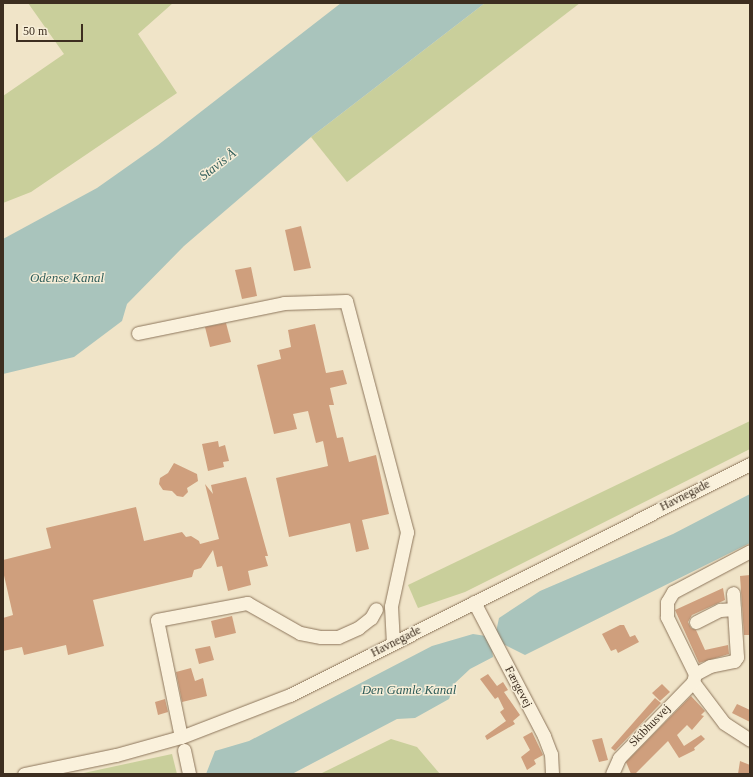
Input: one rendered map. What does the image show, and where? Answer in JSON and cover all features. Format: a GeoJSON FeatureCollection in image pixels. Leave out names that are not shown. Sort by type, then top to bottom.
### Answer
{"type":"FeatureCollection","features":[{"type":"Feature","properties":{"kind":"street"},"geometry":{"type":"LineString","coordinates":[[138,333],[284,303],[346,301],[407,532],[391,606],[393,643]]}},
{"type":"Feature","properties":{"kind":"street","name":"Havnegade"},"geometry":{"type":"LineString","coordinates":[[24,774],[116,754],[184,736],[290,695],[750,464]]}},
{"type":"Feature","properties":{"kind":"street"},"geometry":{"type":"LineString","coordinates":[[750,550],[673,592],[667,602],[667,617],[694,678],[724,723],[750,740]]}},
{"type":"Feature","properties":{"kind":"street","name":"Skibhusvej"},"geometry":{"type":"LineString","coordinates":[[616,773],[619,758],[694,678],[710,666],[734,661],[737,657],[733,593]]}},
{"type":"Feature","properties":{"kind":"street","name":"Færgevej"},"geometry":{"type":"LineString","coordinates":[[474,602],[544,736],[551,754],[551,774]]}},
{"type":"Feature","properties":{"kind":"street"},"geometry":{"type":"LineString","coordinates":[[184,736],[157,620],[247,603],[300,633],[320,637],[338,637],[358,628],[371,618],[376,609]]}},
{"type":"Feature","properties":{"kind":"street"},"geometry":{"type":"LineString","coordinates":[[696,622],[720,610],[734,609]]}},
{"type":"Feature","properties":{"kind":"street"},"geometry":{"type":"LineString","coordinates":[[184,750],[189,774]]}},
{"type":"Feature","properties":{"kind":"green space"},"geometry":{"type":"Polygon","coordinates":[[[28,3],[173,3],[138,34],[177,93],[31,192],[3,203],[3,96],[64,54],[28,3]]]}},
{"type":"Feature","properties":{"kind":"green space"},"geometry":{"type":"Polygon","coordinates":[[[485,3],[580,3],[347,182],[311,137],[485,3]]]}},
{"type":"Feature","properties":{"kind":"green space"},"geometry":{"type":"Polygon","coordinates":[[[750,421],[750,449],[465,592],[418,608],[408,585],[750,421]]]}},
{"type":"Feature","properties":{"kind":"green space"},"geometry":{"type":"Polygon","coordinates":[[[391,739],[417,747],[440,774],[320,774],[391,739]]]}},
{"type":"Feature","properties":{"kind":"green space"},"geometry":{"type":"Polygon","coordinates":[[[172,754],[177,774],[79,774],[172,754]]]}},
{"type":"Feature","properties":{"kind":"water","name":"Odense Kanal"},"geometry":{"type":"Polygon","coordinates":[[[341,3],[485,3],[311,137],[184,246],[127,304],[122,321],[74,357],[3,374],[3,239],[97,188],[158,145],[341,3]]]}},
{"type":"Feature","properties":{"kind":"water","name":"Den Gamle Kanal"},"geometry":{"type":"Polygon","coordinates":[[[750,494],[750,543],[525,655],[503,644],[492,649],[493,657],[470,669],[454,684],[449,699],[415,718],[397,719],[292,774],[206,774],[215,751],[249,741],[432,646],[473,634],[486,636],[496,632],[499,618],[540,591],[673,534],[750,494]]]}},
{"type":"Feature","properties":{"kind":"building"},"geometry":{"type":"Polygon","coordinates":[[[301,226],[311,268],[294,271],[285,230],[301,226]]]}},
{"type":"Feature","properties":{"kind":"building"},"geometry":{"type":"Polygon","coordinates":[[[251,267],[257,296],[242,299],[235,270],[251,267]]]}},
{"type":"Feature","properties":{"kind":"building"},"geometry":{"type":"Polygon","coordinates":[[[226,323],[231,342],[210,347],[205,327],[226,323]]]}},
{"type":"Feature","properties":{"kind":"building"},"geometry":{"type":"Polygon","coordinates":[[[315,324],[326,373],[343,370],[347,384],[330,388],[334,405],[329,405],[337,438],[343,437],[349,462],[376,455],[389,514],[362,520],[369,549],[356,552],[350,523],[289,537],[276,478],[328,466],[323,441],[316,443],[308,411],[293,414],[297,429],[274,434],[257,365],[281,359],[279,350],[291,347],[288,330],[315,324]]]}},
{"type":"Feature","properties":{"kind":"building"},"geometry":{"type":"Polygon","coordinates":[[[218,441],[219,447],[225,445],[229,461],[223,462],[224,467],[208,471],[202,444],[218,441]]]}},
{"type":"Feature","properties":{"kind":"building"},"geometry":{"type":"Polygon","coordinates":[[[174,463],[197,474],[198,481],[187,488],[188,492],[183,497],[177,496],[172,491],[163,490],[159,484],[160,478],[168,473],[174,463]]]}},
{"type":"Feature","properties":{"kind":"building"},"geometry":{"type":"Polygon","coordinates":[[[246,477],[268,556],[265,556],[268,566],[248,571],[251,585],[228,591],[222,566],[217,567],[213,550],[201,568],[194,570],[192,577],[93,600],[104,646],[68,655],[66,645],[24,655],[22,647],[3,651],[3,618],[13,615],[3,571],[3,560],[51,548],[46,528],[136,507],[144,541],[182,532],[186,537],[191,536],[199,541],[200,544],[219,539],[205,484],[213,494],[211,485],[246,477]]]}},
{"type":"Feature","properties":{"kind":"building"},"geometry":{"type":"Polygon","coordinates":[[[750,575],[750,635],[744,635],[740,576],[750,575]]]}},
{"type":"Feature","properties":{"kind":"building"},"geometry":{"type":"Polygon","coordinates":[[[723,588],[725,600],[692,615],[688,622],[691,628],[696,630],[705,650],[728,645],[729,654],[699,663],[675,610],[723,588]]]}},
{"type":"Feature","properties":{"kind":"building"},"geometry":{"type":"Polygon","coordinates":[[[232,616],[236,633],[215,638],[211,621],[232,616]]]}},
{"type":"Feature","properties":{"kind":"building"},"geometry":{"type":"Polygon","coordinates":[[[620,625],[624,625],[630,637],[635,635],[639,642],[618,653],[616,649],[611,651],[602,634],[620,625]]]}},
{"type":"Feature","properties":{"kind":"building"},"geometry":{"type":"Polygon","coordinates":[[[210,646],[214,660],[199,664],[195,649],[210,646]]]}},
{"type":"Feature","properties":{"kind":"building"},"geometry":{"type":"Polygon","coordinates":[[[191,668],[195,681],[203,678],[207,696],[182,702],[176,672],[191,668]]]}},
{"type":"Feature","properties":{"kind":"building"},"geometry":{"type":"Polygon","coordinates":[[[488,674],[497,686],[503,682],[508,690],[504,692],[520,715],[513,721],[515,724],[487,740],[485,736],[506,721],[500,712],[504,709],[498,697],[495,699],[480,679],[488,674]]]}},
{"type":"Feature","properties":{"kind":"building"},"geometry":{"type":"Polygon","coordinates":[[[662,684],[670,692],[660,701],[652,693],[662,684]]]}},
{"type":"Feature","properties":{"kind":"building"},"geometry":{"type":"Polygon","coordinates":[[[691,696],[705,711],[701,715],[704,716],[692,730],[687,725],[677,735],[684,746],[701,735],[705,739],[694,748],[695,750],[679,758],[668,741],[635,774],[631,774],[626,762],[691,696]]]}},
{"type":"Feature","properties":{"kind":"building"},"geometry":{"type":"Polygon","coordinates":[[[655,698],[661,703],[615,751],[611,748],[655,698]]]}},
{"type":"Feature","properties":{"kind":"building"},"geometry":{"type":"Polygon","coordinates":[[[165,699],[168,712],[158,715],[155,702],[165,699]]]}},
{"type":"Feature","properties":{"kind":"building"},"geometry":{"type":"Polygon","coordinates":[[[737,704],[750,710],[750,722],[732,713],[737,704]]]}},
{"type":"Feature","properties":{"kind":"building"},"geometry":{"type":"Polygon","coordinates":[[[532,732],[543,755],[534,760],[536,764],[527,770],[521,757],[530,750],[523,737],[532,732]]]}},
{"type":"Feature","properties":{"kind":"building"},"geometry":{"type":"Polygon","coordinates":[[[602,738],[608,760],[599,762],[592,740],[602,738]]]}},
{"type":"Feature","properties":{"kind":"building"},"geometry":{"type":"Polygon","coordinates":[[[740,761],[750,765],[750,774],[738,774],[740,761]]]}},
{"type":"Feature","properties":{"kind":"water label","name":"Stavis Å"},"geometry":{"type":"Point","coordinates":[218,165]}}]}
